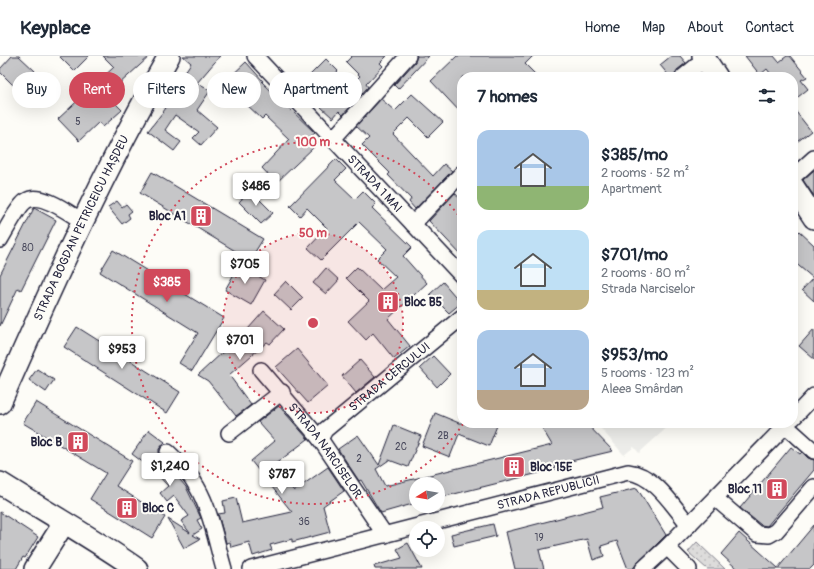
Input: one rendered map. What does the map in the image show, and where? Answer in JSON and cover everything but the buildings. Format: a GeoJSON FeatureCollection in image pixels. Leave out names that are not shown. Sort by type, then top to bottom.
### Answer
{"type":"FeatureCollection","features":[{"type":"Feature","properties":{"kind":"street","name":"STRADA BOGDAN PETRICEICU HAȘDEU"},"geometry":{"type":"LineString","coordinates":[[0,403],[82,221],[120,145],[169,56]]}},
{"type":"Feature","properties":{"kind":"street","name":"STRADA 1 MAI"},"geometry":{"type":"LineString","coordinates":[[255,56],[457,271]]}},
{"type":"Feature","properties":{"kind":"street"},"geometry":{"type":"LineString","coordinates":[[333,139],[408,56]]}},
{"type":"Feature","properties":{"kind":"street"},"geometry":{"type":"LineString","coordinates":[[688,72],[704,57],[714,72]]}},
{"type":"Feature","properties":{"kind":"street"},"geometry":{"type":"LineString","coordinates":[[798,172],[814,158]]}},
{"type":"Feature","properties":{"kind":"street"},"geometry":{"type":"LineString","coordinates":[[413,224],[457,178]]}},
{"type":"Feature","properties":{"kind":"street"},"geometry":{"type":"LineString","coordinates":[[0,240],[25,201],[34,197],[42,199],[82,221]]}},
{"type":"Feature","properties":{"kind":"street"},"geometry":{"type":"LineString","coordinates":[[798,198],[814,218]]}},
{"type":"Feature","properties":{"kind":"street","name":"STRADA CERCULUI"},"geometry":{"type":"LineString","coordinates":[[320,439],[325,430],[457,321]]}},
{"type":"Feature","properties":{"kind":"street","name":"STRADA NARCISELOR"},"geometry":{"type":"LineString","coordinates":[[261,370],[282,392],[320,439],[385,535]]}},
{"type":"Feature","properties":{"kind":"street"},"geometry":{"type":"LineString","coordinates":[[229,433],[282,392]]}},
{"type":"Feature","properties":{"kind":"street"},"geometry":{"type":"LineString","coordinates":[[798,413],[814,396]]}},
{"type":"Feature","properties":{"kind":"street"},"geometry":{"type":"LineString","coordinates":[[643,569],[689,525],[783,428]]}},
{"type":"Feature","properties":{"kind":"street"},"geometry":{"type":"LineString","coordinates":[[794,428],[814,451]]}},
{"type":"Feature","properties":{"kind":"street"},"geometry":{"type":"LineString","coordinates":[[168,452],[185,469],[197,487],[207,512],[224,569]]}},
{"type":"Feature","properties":{"kind":"street"},"geometry":{"type":"LineString","coordinates":[[0,467],[71,514],[97,541]]}},
{"type":"Feature","properties":{"kind":"street","name":"STRADA REPUBLICII"},"geometry":{"type":"LineString","coordinates":[[251,569],[628,472],[637,473],[649,480],[689,525]]}},
{"type":"Feature","properties":{"kind":"street"},"geometry":{"type":"LineString","coordinates":[[0,483],[64,523],[97,541],[137,569]]}},
{"type":"Feature","properties":{"kind":"street"},"geometry":{"type":"LineString","coordinates":[[715,498],[757,534],[769,535],[776,531],[814,487]]}},
{"type":"Feature","properties":{"kind":"street"},"geometry":{"type":"LineString","coordinates":[[35,569],[64,523]]}},
{"type":"Feature","properties":{"kind":"street"},"geometry":{"type":"LineString","coordinates":[[667,547],[689,569]]}},
{"type":"Feature","properties":{"kind":"shaded area"},"geometry":{"type":"Polygon","coordinates":[[[600,428],[666,428],[639,453],[634,447],[624,455],[600,428]]]}},
{"type":"Feature","properties":{"kind":"shaded area"},"geometry":{"type":"Polygon","coordinates":[[[697,542],[725,569],[707,569],[688,552],[697,542]]]}},
{"type":"Feature","properties":{"kind":"place","name":"Bloc A1"},"geometry":{"type":"Point","coordinates":[201,216]}},
{"type":"Feature","properties":{"kind":"place","name":"Bloc B5"},"geometry":{"type":"Point","coordinates":[388,302]}},
{"type":"Feature","properties":{"kind":"place","name":"Bloc B"},"geometry":{"type":"Point","coordinates":[78,442]}},
{"type":"Feature","properties":{"kind":"place","name":"Bloc 15E"},"geometry":{"type":"Point","coordinates":[514,467]}},
{"type":"Feature","properties":{"kind":"place","name":"Bloc 11"},"geometry":{"type":"Point","coordinates":[777,489]}},
{"type":"Feature","properties":{"kind":"place","name":"Bloc C"},"geometry":{"type":"Point","coordinates":[127,508]}}]}
